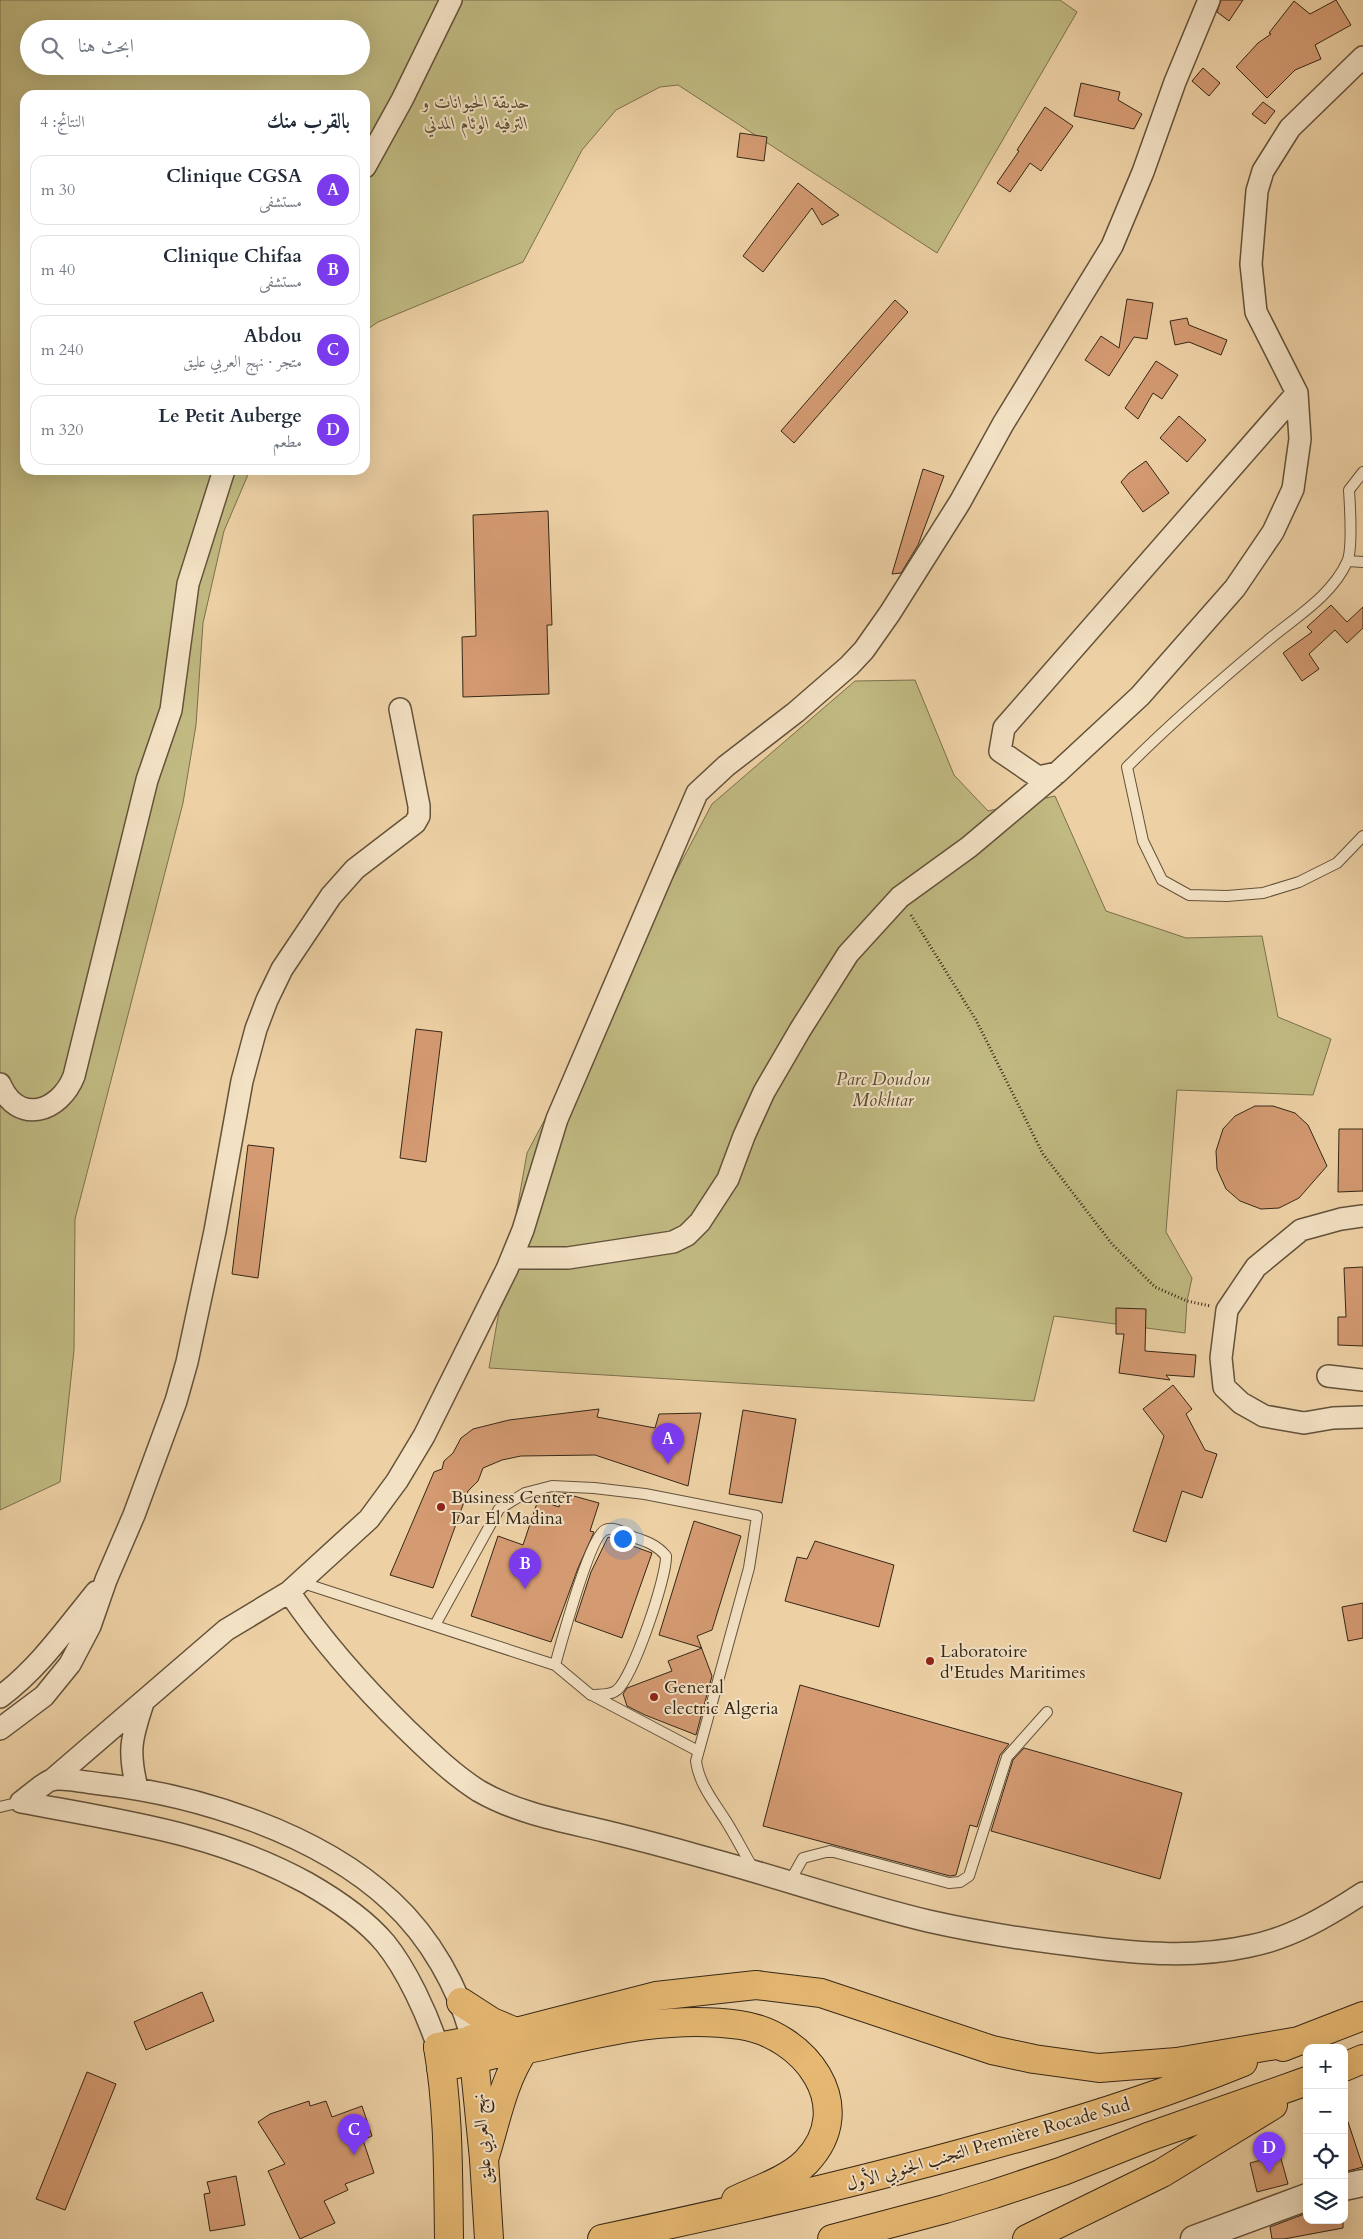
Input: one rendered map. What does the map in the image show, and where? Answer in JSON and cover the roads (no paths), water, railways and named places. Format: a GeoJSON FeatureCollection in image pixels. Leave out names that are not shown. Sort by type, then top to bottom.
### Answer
{"type":"FeatureCollection","features":[{"type":"Feature","properties":{"kind":"main road"},"geometry":{"type":"LineString","coordinates":[[520,2041],[656,1996],[756,1985],[820,1993],[992,2050],[1034,2059],[1099,2068],[1177,2062],[1299,2041]]}},
{"type":"Feature","properties":{"kind":"main road"},"geometry":{"type":"LineString","coordinates":[[461,2002],[520,2041]]}},
{"type":"Feature","properties":{"kind":"main road","name":"التجنب الجنوبي الأول Première Rocade Sud"},"geometry":{"type":"LineString","coordinates":[[602,2239],[776,2202],[1070,2124],[1136,2103],[1363,2016]]}},
{"type":"Feature","properties":{"kind":"main road"},"geometry":{"type":"LineString","coordinates":[[440,2057],[520,2041],[662,2022],[700,2020],[743,2025],[762,2030],[795,2049],[809,2064],[821,2082],[828,2104],[826,2128],[822,2140],[805,2163],[788,2175],[704,2216]]}},
{"type":"Feature","properties":{"kind":"main road"},"geometry":{"type":"LineString","coordinates":[[484,2159],[504,2092],[516,2062],[520,2041]]}},
{"type":"Feature","properties":{"kind":"main road","name":"نهج العربي عليق"},"geometry":{"type":"LineString","coordinates":[[473,2049],[484,2159],[489,2239]]}},
{"type":"Feature","properties":{"kind":"main road","name":"نهج العربي عليق"},"geometry":{"type":"LineString","coordinates":[[440,2057],[449,2239]]}},
{"type":"Feature","properties":{"kind":"main road"},"geometry":{"type":"LineString","coordinates":[[1348,2065],[1363,2059]]}},
{"type":"Feature","properties":{"kind":"main road"},"geometry":{"type":"LineString","coordinates":[[832,2239],[945,2209],[1012,2188],[1303,2082]]}},
{"type":"Feature","properties":{"kind":"main road"},"geometry":{"type":"LineString","coordinates":[[1027,2239],[1162,2173],[1303,2088]]}},
{"type":"Feature","properties":{"kind":"street"},"geometry":{"type":"LineString","coordinates":[[370,158],[402,100],[451,0]]}},
{"type":"Feature","properties":{"kind":"street"},"geometry":{"type":"LineString","coordinates":[[21,1802],[52,1780],[226,1630],[295,1587],[370,1519],[398,1481],[424,1436],[512,1258],[524,1230],[557,1119],[697,794],[726,766],[796,712],[849,666],[869,643],[895,606],[960,502],[1003,424],[1112,246],[1143,172],[1178,74],[1208,0]]}},
{"type":"Feature","properties":{"kind":"street"},"geometry":{"type":"LineString","coordinates":[[512,1258],[568,1258],[673,1242],[688,1235],[700,1222],[728,1179],[744,1136],[764,1092],[848,954],[900,897],[969,848],[1057,773],[1140,696],[1188,644],[1234,588],[1274,532],[1294,489],[1300,439],[1297,393],[1256,312],[1251,264],[1257,191],[1263,171],[1290,128],[1363,57]]}},
{"type":"Feature","properties":{"kind":"street"},"geometry":{"type":"LineString","coordinates":[[1057,773],[1038,777],[1000,751],[1004,728],[1297,393]]}},
{"type":"Feature","properties":{"kind":"street"},"geometry":{"type":"LineString","coordinates":[[0,1084],[12,1102],[28,1110],[36,1110],[52,1105],[59,1100],[68,1090],[74,1076],[147,780],[171,710],[188,584],[222,475]]}},
{"type":"Feature","properties":{"kind":"street"},"geometry":{"type":"LineString","coordinates":[[0,1729],[44,1696],[70,1664],[90,1626],[106,1580],[134,1516],[176,1401],[187,1362],[215,1232],[242,1081],[266,1000],[296,948],[344,879],[404,832],[419,816],[419,806],[411,774],[400,709]]}},
{"type":"Feature","properties":{"kind":"street"},"geometry":{"type":"LineString","coordinates":[[1363,1216],[1341,1219],[1301,1230],[1256,1267],[1227,1310],[1221,1358],[1224,1387],[1242,1403],[1264,1416],[1304,1423],[1333,1418],[1363,1417]]}},
{"type":"Feature","properties":{"kind":"street"},"geometry":{"type":"LineString","coordinates":[[1328,1376],[1363,1380]]}},
{"type":"Feature","properties":{"kind":"street"},"geometry":{"type":"LineString","coordinates":[[0,1698],[21,1682],[45,1656],[106,1580]]}},
{"type":"Feature","properties":{"kind":"street"},"geometry":{"type":"LineString","coordinates":[[295,1587],[337,1656],[367,1691],[431,1753],[458,1776],[480,1791],[523,1810],[554,1820],[754,1870],[930,1922],[1063,1944],[1152,1954],[1222,1950],[1250,1946],[1277,1939],[1320,1920],[1363,1893]]}},
{"type":"Feature","properties":{"kind":"street"},"geometry":{"type":"LineString","coordinates":[[137,1788],[131,1751],[132,1736],[143,1703]]}},
{"type":"Feature","properties":{"kind":"street"},"geometry":{"type":"LineString","coordinates":[[52,1780],[137,1788],[201,1803],[282,1832],[367,1880],[392,1901],[411,1922],[446,1974],[461,2002],[473,2049]]}},
{"type":"Feature","properties":{"kind":"street"},"geometry":{"type":"LineString","coordinates":[[21,1802],[114,1818],[211,1842],[254,1856],[320,1891],[347,1908],[385,1943],[424,2010],[440,2057]]}},
{"type":"Feature","properties":{"kind":"street"},"geometry":{"type":"LineString","coordinates":[[1348,2186],[1363,2183]]}},
{"type":"Feature","properties":{"kind":"street"},"geometry":{"type":"LineString","coordinates":[[1194,2239],[1303,2198]]}},
{"type":"Feature","properties":{"kind":"lane"},"geometry":{"type":"LineString","coordinates":[[1363,472],[1349,490],[1350,526],[1348,561],[1324,594],[1259,648],[1152,742],[1127,767],[1143,841],[1162,880],[1190,895],[1227,896],[1254,894],[1299,882],[1337,863],[1363,836]]}},
{"type":"Feature","properties":{"kind":"lane"},"geometry":{"type":"LineString","coordinates":[[1348,561],[1363,562]]}},
{"type":"Feature","properties":{"kind":"lane"},"geometry":{"type":"LineString","coordinates":[[435,1625],[499,1509],[525,1493],[552,1486],[594,1488],[654,1496],[757,1516],[749,1568],[696,1762],[697,1770],[705,1789],[727,1822],[754,1870]]}},
{"type":"Feature","properties":{"kind":"lane"},"geometry":{"type":"LineString","coordinates":[[555,1665],[584,1572],[599,1533],[605,1529],[612,1528],[650,1543],[661,1550],[666,1556],[664,1577],[634,1664],[622,1685],[616,1691],[608,1694],[591,1695]]}},
{"type":"Feature","properties":{"kind":"lane"},"geometry":{"type":"LineString","coordinates":[[295,1587],[435,1625],[555,1665],[591,1695],[698,1751]]}},
{"type":"Feature","properties":{"kind":"lane"},"geometry":{"type":"LineString","coordinates":[[790,1881],[803,1858],[830,1851],[949,1883],[960,1882],[969,1876],[1008,1757],[1047,1712]]}},
{"type":"Feature","properties":{"kind":"lane"},"geometry":{"type":"LineString","coordinates":[[0,1807],[21,1802]]}},
{"type":"Feature","properties":{"kind":"place","name":"Clinique CGSA"},"geometry":{"type":"Point","coordinates":[668,1464]}},
{"type":"Feature","properties":{"kind":"place","name":"Business Center Dar El Madina"},"geometry":{"type":"Point","coordinates":[441,1507]}},
{"type":"Feature","properties":{"kind":"place","name":"Clinique Chifaa"},"geometry":{"type":"Point","coordinates":[525,1589]}},
{"type":"Feature","properties":{"kind":"place","name":"Laboratoire d'Etudes Maritimes"},"geometry":{"type":"Point","coordinates":[930,1661]}},
{"type":"Feature","properties":{"kind":"place","name":"General electric Algeria"},"geometry":{"type":"Point","coordinates":[654,1697]}},
{"type":"Feature","properties":{"kind":"place","name":"Abdou"},"geometry":{"type":"Point","coordinates":[354,2155]}},
{"type":"Feature","properties":{"kind":"place","name":"Le Petit Auberge"},"geometry":{"type":"Point","coordinates":[1269,2173]}},
{"type":"Feature","properties":{"kind":"park label","name":"حديقة الحيوانات و الترفيه الوئام المدني"},"geometry":{"type":"Point","coordinates":[476,112]}},
{"type":"Feature","properties":{"kind":"park label","name":"Parc Doudou Mokhtar"},"geometry":{"type":"Point","coordinates":[883,1089]}}]}
